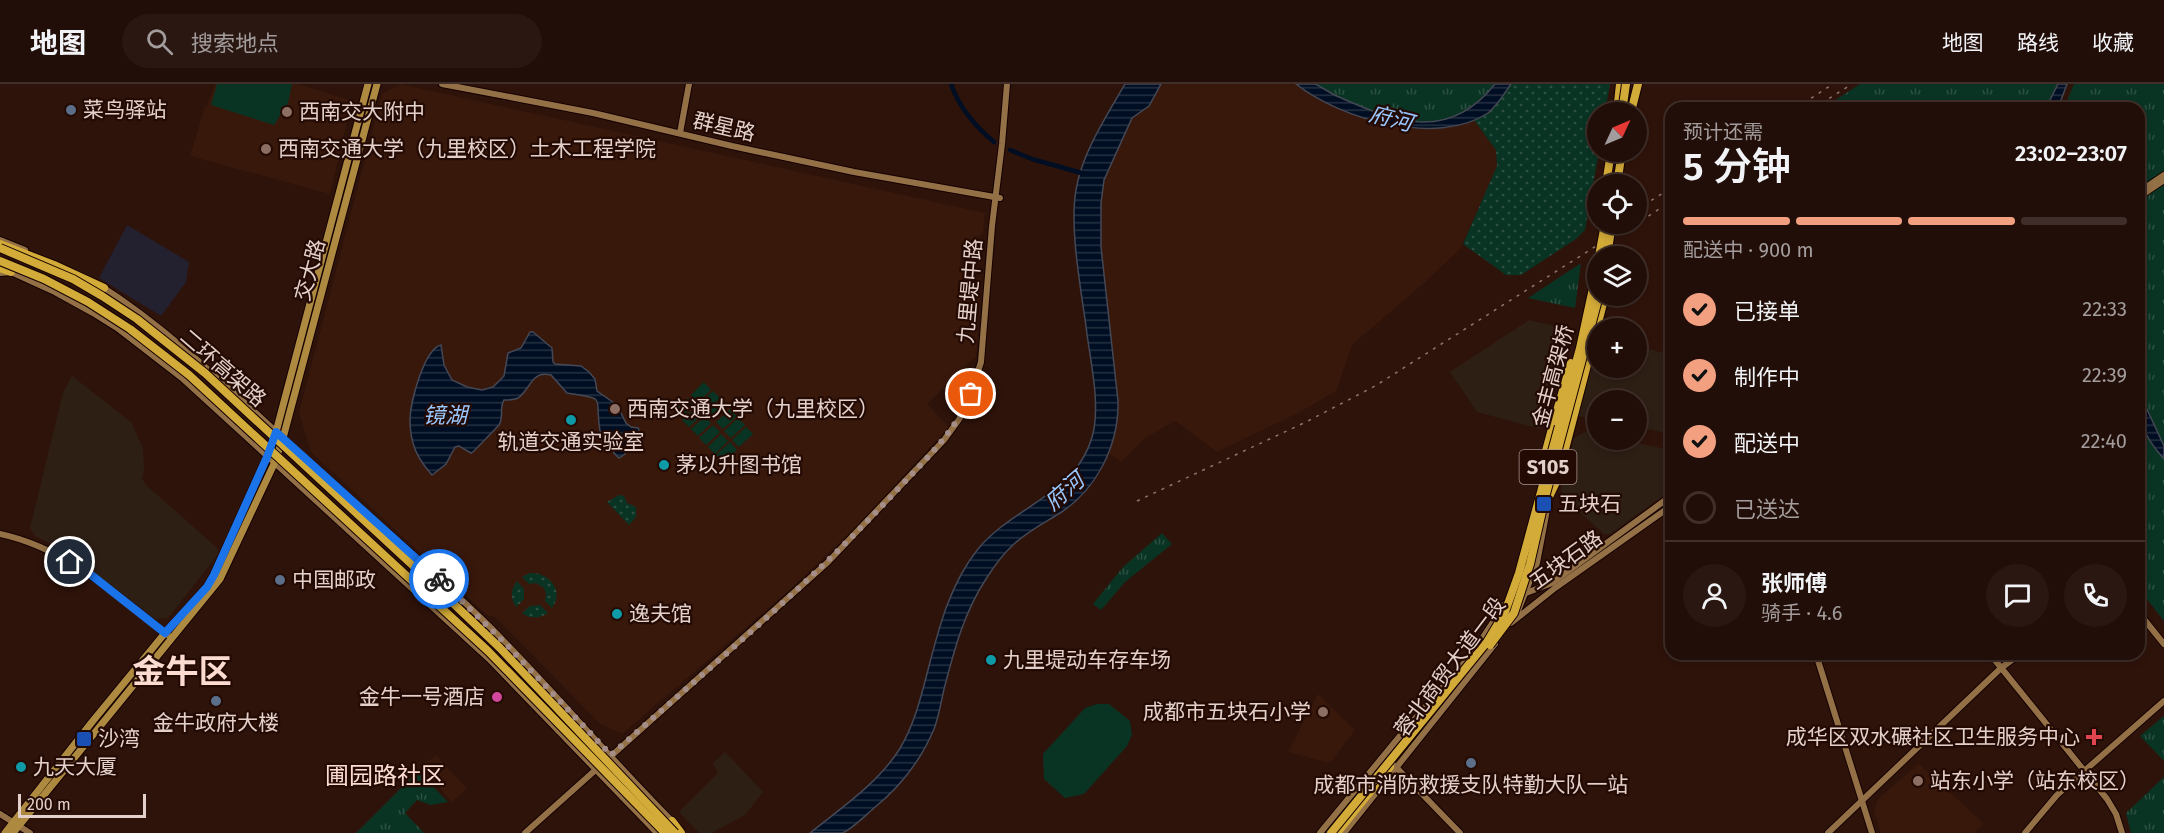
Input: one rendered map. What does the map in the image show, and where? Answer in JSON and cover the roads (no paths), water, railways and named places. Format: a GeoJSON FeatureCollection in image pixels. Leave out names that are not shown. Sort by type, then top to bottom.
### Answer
{"type":"FeatureCollection","features":[{"type":"Feature","properties":{"kind":"highway"},"geometry":{"type":"LineString","coordinates":[[1618,102],[1620,84]]}},
{"type":"Feature","properties":{"kind":"highway"},"geometry":{"type":"LineString","coordinates":[[1623,102],[1626,84]]}},
{"type":"Feature","properties":{"kind":"highway"},"geometry":{"type":"LineString","coordinates":[[1631,102],[1633,84]]}},
{"type":"Feature","properties":{"kind":"highway"},"geometry":{"type":"LineString","coordinates":[[1633,102],[1638,84]]}},
{"type":"Feature","properties":{"kind":"highway"},"geometry":{"type":"LineString","coordinates":[[0,244],[104,288]]}},
{"type":"Feature","properties":{"kind":"highway","name":"二环高架路"},"geometry":{"type":"LineString","coordinates":[[0,244],[73,279],[102,296],[137,319],[205,373],[500,648],[675,833]]}},
{"type":"Feature","properties":{"kind":"highway","name":"二环高架路"},"geometry":{"type":"LineString","coordinates":[[0,261],[44,279],[88,302],[130,329],[189,375],[488,651],[666,833]]}},
{"type":"Feature","properties":{"kind":"highway"},"geometry":{"type":"LineString","coordinates":[[0,268],[11,272]]}},
{"type":"Feature","properties":{"kind":"highway"},"geometry":{"type":"LineString","coordinates":[[1542,473],[1542,462],[1587,306]]}},
{"type":"Feature","properties":{"kind":"highway","name":"金丰高架桥"},"geometry":{"type":"LineString","coordinates":[[1475,661],[1496,628],[1512,596],[1580,348],[1589,306]]}},
{"type":"Feature","properties":{"kind":"highway","name":"金丰高架桥"},"geometry":{"type":"LineString","coordinates":[[1475,661],[1514,613],[1527,574],[1546,494],[1598,306]]}},
{"type":"Feature","properties":{"kind":"highway"},"geometry":{"type":"LineString","coordinates":[[1549,497],[1557,480],[1599,306]]}},
{"type":"Feature","properties":{"kind":"highway"},"geometry":{"type":"LineString","coordinates":[[1393,767],[1475,661]]}},
{"type":"Feature","properties":{"kind":"highway","name":"蓉北商贸大道一段"},"geometry":{"type":"LineString","coordinates":[[1330,833],[1475,661]]}},
{"type":"Feature","properties":{"kind":"highway","name":"蓉北商贸大道一段"},"geometry":{"type":"LineString","coordinates":[[1337,833],[1393,767]]}},
{"type":"Feature","properties":{"kind":"highway"},"geometry":{"type":"LineString","coordinates":[[672,821],[683,833]]}},
{"type":"Feature","properties":{"kind":"main road","name":"交大路"},"geometry":{"type":"LineString","coordinates":[[15,824],[165,633],[207,587],[214,575],[276,432],[368,84]]}},
{"type":"Feature","properties":{"kind":"main road","name":"交大路"},"geometry":{"type":"LineString","coordinates":[[15,824],[220,579],[274,464],[283,438],[377,84]]}},
{"type":"Feature","properties":{"kind":"main road","name":"群星路"},"geometry":{"type":"LineString","coordinates":[[442,84],[594,113],[854,172],[998,198]]}},
{"type":"Feature","properties":{"kind":"main road"},"geometry":{"type":"LineString","coordinates":[[680,133],[689,84]]}},
{"type":"Feature","properties":{"kind":"main road","name":"九里堤中路"},"geometry":{"type":"LineString","coordinates":[[525,833],[828,561],[865,525],[954,428],[971,394],[981,362],[1007,84]]}},
{"type":"Feature","properties":{"kind":"main road"},"geometry":{"type":"LineString","coordinates":[[2145,188],[2164,175]]}},
{"type":"Feature","properties":{"kind":"main road"},"geometry":{"type":"LineString","coordinates":[[2145,193],[2164,180]]}},
{"type":"Feature","properties":{"kind":"main road"},"geometry":{"type":"LineString","coordinates":[[0,244],[57,263],[104,288],[177,341],[488,625],[672,821]]}},
{"type":"Feature","properties":{"kind":"main road"},"geometry":{"type":"LineString","coordinates":[[0,273],[11,272],[55,292],[117,328],[183,379],[489,659],[657,833]]}},
{"type":"Feature","properties":{"kind":"main road","name":"蓉北商贸大道一段"},"geometry":{"type":"LineString","coordinates":[[1344,833],[1393,767],[1511,623],[1526,593],[1537,562],[1549,497],[1598,306]]}},
{"type":"Feature","properties":{"kind":"main road","name":"蓉北商贸大道一段"},"geometry":{"type":"LineString","coordinates":[[1320,833],[1472,654],[1510,597],[1542,473],[1586,321]]}},
{"type":"Feature","properties":{"kind":"main road","name":"五块石路"},"geometry":{"type":"LineString","coordinates":[[1504,606],[1526,593],[1552,584],[1665,500]]}},
{"type":"Feature","properties":{"kind":"main road","name":"五块石路"},"geometry":{"type":"LineString","coordinates":[[1511,623],[1555,588],[1665,510]]}},
{"type":"Feature","properties":{"kind":"main road"},"geometry":{"type":"LineString","coordinates":[[0,534],[21,538],[77,566],[172,639]]}},
{"type":"Feature","properties":{"kind":"main road"},"geometry":{"type":"LineString","coordinates":[[2145,620],[2164,644]]}},
{"type":"Feature","properties":{"kind":"main road"},"geometry":{"type":"LineString","coordinates":[[1818,660],[1872,833]]}},
{"type":"Feature","properties":{"kind":"main road"},"geometry":{"type":"LineString","coordinates":[[1995,660],[2108,799],[2122,833]]}},
{"type":"Feature","properties":{"kind":"main road"},"geometry":{"type":"LineString","coordinates":[[1828,833],[2012,660]]}},
{"type":"Feature","properties":{"kind":"main road"},"geometry":{"type":"LineString","coordinates":[[2025,833],[2056,795],[2164,700]]}},
{"type":"Feature","properties":{"kind":"main road"},"geometry":{"type":"LineString","coordinates":[[1384,755],[1393,767],[1460,833]]}},
{"type":"Feature","properties":{"kind":"main road"},"geometry":{"type":"LineString","coordinates":[[0,814],[30,833]]}},
{"type":"Feature","properties":{"kind":"main road"},"geometry":{"type":"LineString","coordinates":[[5,833],[15,824]]}},
{"type":"Feature","properties":{"kind":"main road"},"geometry":{"type":"LineString","coordinates":[[14,833],[15,824]]}},
{"type":"Feature","properties":{"kind":"water","name":"府河"},"geometry":{"type":"Polygon","coordinates":[[[1125,84],[1161,84],[1149,106],[1132,118],[1104,180],[1101,203],[1101,247],[1118,401],[1115,434],[1110,449],[1095,479],[1085,492],[1060,513],[1030,531],[1014,544],[986,579],[960,632],[934,729],[909,772],[884,800],[845,832],[810,833],[869,785],[899,750],[917,711],[947,606],[968,562],[993,534],[1061,484],[1076,469],[1087,451],[1094,429],[1095,394],[1077,262],[1074,206],[1079,176],[1089,149],[1125,84]]]}},
{"type":"Feature","properties":{"kind":"water","name":"府河"},"geometry":{"type":"Polygon","coordinates":[[[1296,84],[1315,84],[1336,96],[1381,114],[1402,120],[1422,122],[1441,120],[1459,114],[1477,102],[1495,84],[1511,84],[1488,113],[1467,123],[1443,128],[1416,128],[1363,118],[1315,97],[1296,84]]]}},
{"type":"Feature","properties":{"kind":"water"},"geometry":{"type":"Polygon","coordinates":[[[2058,84],[2067,84],[2060,102],[2049,102],[2058,84]]]}},
{"type":"Feature","properties":{"kind":"water","name":"镜湖"},"geometry":{"type":"Polygon","coordinates":[[[530,332],[552,348],[555,364],[581,366],[589,372],[595,379],[597,391],[617,405],[626,423],[638,428],[640,433],[625,454],[619,458],[614,453],[611,441],[600,431],[597,401],[589,396],[567,393],[551,375],[539,375],[518,398],[504,400],[499,425],[474,451],[471,453],[459,446],[455,447],[446,464],[432,475],[416,452],[410,423],[415,390],[429,356],[441,345],[444,365],[452,380],[467,387],[482,390],[493,387],[504,376],[508,353],[521,348],[530,332]]]}},
{"type":"Feature","properties":{"kind":"water"},"geometry":{"type":"Polygon","coordinates":[[[2145,405],[2164,446],[2164,459],[2145,432],[2145,405]]]}},
{"type":"Feature","properties":{"kind":"waterway"},"geometry":{"type":"LineString","coordinates":[[951,84],[969,116],[994,142]]}},
{"type":"Feature","properties":{"kind":"waterway"},"geometry":{"type":"LineString","coordinates":[[1010,150],[1032,159],[1085,174]]}},
{"type":"Feature","properties":{"kind":"railway"},"geometry":{"type":"LineString","coordinates":[[1805,102],[1833,84]]}},
{"type":"Feature","properties":{"kind":"railway"},"geometry":{"type":"LineString","coordinates":[[1824,102],[1852,84]]}},
{"type":"Feature","properties":{"kind":"railway"},"geometry":{"type":"LineString","coordinates":[[1647,203],[1665,192]]}},
{"type":"Feature","properties":{"kind":"railway"},"geometry":{"type":"LineString","coordinates":[[1647,217],[1665,205]]}},
{"type":"Feature","properties":{"kind":"railway"},"geometry":{"type":"LineString","coordinates":[[1137,501],[1306,422],[1375,386],[1615,234]]}},
{"type":"Feature","properties":{"kind":"place","name":"菜鸟驿站"},"geometry":{"type":"Point","coordinates":[71,110]}},
{"type":"Feature","properties":{"kind":"place","name":"西南交大附中"},"geometry":{"type":"Point","coordinates":[287,112]}},
{"type":"Feature","properties":{"kind":"place","name":"西南交通大学（九里校区）土木工程学院"},"geometry":{"type":"Point","coordinates":[266,149]}},
{"type":"Feature","properties":{"kind":"place","name":"西南交通大学（九里校区）"},"geometry":{"type":"Point","coordinates":[615,409]}},
{"type":"Feature","properties":{"kind":"place","name":"轨道交通实验室"},"geometry":{"type":"Point","coordinates":[571,420]}},
{"type":"Feature","properties":{"kind":"place","name":"茅以升图书馆"},"geometry":{"type":"Point","coordinates":[664,465]}},
{"type":"Feature","properties":{"kind":"place","name":"五块石"},"geometry":{"type":"Point","coordinates":[1544,504]}},
{"type":"Feature","properties":{"kind":"place","name":"中国邮政"},"geometry":{"type":"Point","coordinates":[280,580]}},
{"type":"Feature","properties":{"kind":"place","name":"逸夫馆"},"geometry":{"type":"Point","coordinates":[617,614]}},
{"type":"Feature","properties":{"kind":"place","name":"九里堤动车存车场"},"geometry":{"type":"Point","coordinates":[991,660]}},
{"type":"Feature","properties":{"kind":"place","name":"金牛一号酒店"},"geometry":{"type":"Point","coordinates":[497,697]}},
{"type":"Feature","properties":{"kind":"place","name":"金牛政府大楼"},"geometry":{"type":"Point","coordinates":[216,701]}},
{"type":"Feature","properties":{"kind":"place","name":"成都市五块石小学"},"geometry":{"type":"Point","coordinates":[1323,712]}},
{"type":"Feature","properties":{"kind":"place","name":"成华区双水碾社区卫生服务中心"},"geometry":{"type":"Point","coordinates":[2094,737]}},
{"type":"Feature","properties":{"kind":"place","name":"沙湾"},"geometry":{"type":"Point","coordinates":[84,739]}},
{"type":"Feature","properties":{"kind":"place","name":"成都市消防救援支队特勤大队一站"},"geometry":{"type":"Point","coordinates":[1471,763]}},
{"type":"Feature","properties":{"kind":"place","name":"九天大厦"},"geometry":{"type":"Point","coordinates":[21,767]}},
{"type":"Feature","properties":{"kind":"place","name":"站东小学（站东校区）"},"geometry":{"type":"Point","coordinates":[1918,781]}},
{"type":"Feature","properties":{"kind":"district","name":"金牛区"},"geometry":{"type":"Point","coordinates":[182,671]}},
{"type":"Feature","properties":{"kind":"district","name":"圃园路社区"},"geometry":{"type":"Point","coordinates":[385,776]}}]}
